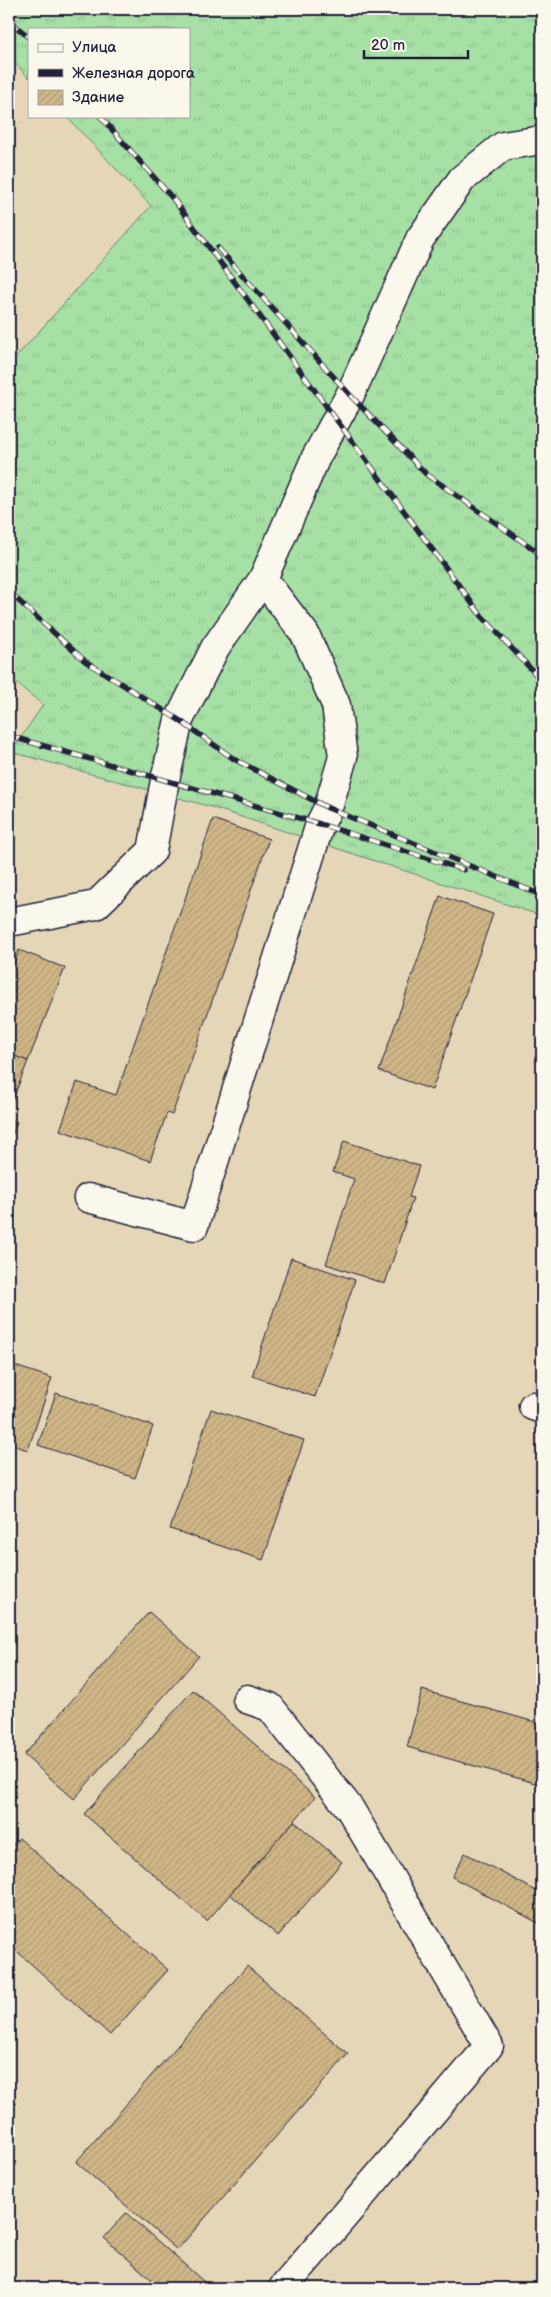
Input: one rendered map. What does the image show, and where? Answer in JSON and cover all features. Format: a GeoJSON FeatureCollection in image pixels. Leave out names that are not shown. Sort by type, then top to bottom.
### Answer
{"type":"FeatureCollection","features":[{"type":"Feature","properties":{"kind":"lane"},"geometry":{"type":"LineString","coordinates":[[9,922],[96,905],[152,851],[165,780],[179,720],[215,648],[263,579],[316,457],[350,395],[420,238],[468,173],[503,146],[542,140]]}},
{"type":"Feature","properties":{"kind":"lane"},"geometry":{"type":"LineString","coordinates":[[88,1198],[194,1226],[320,824],[328,808],[343,757],[336,705],[305,634],[263,579]]}},
{"type":"Feature","properties":{"kind":"lane"},"geometry":{"type":"LineString","coordinates":[[247,1699],[270,1707],[350,1809],[490,2046],[283,2288]]}},
{"type":"Feature","properties":{"kind":"shaded area"},"geometry":{"type":"Polygon","coordinates":[[[9,57],[28,77],[28,118],[68,118],[151,206],[9,365],[9,57]]]}},
{"type":"Feature","properties":{"kind":"shaded area"},"geometry":{"type":"Polygon","coordinates":[[[9,677],[43,705],[11,753],[208,806],[542,916],[542,2288],[9,2288],[9,677]]]}},
{"type":"Feature","properties":{"kind":"green space"},"geometry":{"type":"Polygon","coordinates":[[[9,9],[542,9],[542,631],[536,643],[542,651],[542,916],[208,806],[11,752],[43,705],[9,677],[9,365],[151,206],[68,118],[190,118],[190,28],[28,28],[28,77],[9,57],[9,9]]]}},
{"type":"Feature","properties":{"kind":"building"},"geometry":{"type":"Polygon","coordinates":[[[213,819],[269,839],[172,1115],[167,1113],[150,1161],[60,1130],[77,1082],[116,1095],[213,819]]]}},
{"type":"Feature","properties":{"kind":"building"},"geometry":{"type":"Polygon","coordinates":[[[440,896],[493,914],[432,1090],[379,1071],[440,896]]]}},
{"type":"Feature","properties":{"kind":"building"},"geometry":{"type":"Polygon","coordinates":[[[19,950],[65,968],[28,1061],[9,1054],[9,975],[19,950]]]}},
{"type":"Feature","properties":{"kind":"building"},"geometry":{"type":"Polygon","coordinates":[[[9,1054],[28,1061],[9,1109],[9,1054]]]}},
{"type":"Feature","properties":{"kind":"building"},"geometry":{"type":"Polygon","coordinates":[[[9,1120],[17,1122],[9,1144],[9,1120]]]}},
{"type":"Feature","properties":{"kind":"building"},"geometry":{"type":"Polygon","coordinates":[[[344,1141],[419,1166],[409,1197],[413,1198],[385,1284],[326,1264],[354,1179],[333,1172],[344,1141]]]}},
{"type":"Feature","properties":{"kind":"building"},"geometry":{"type":"Polygon","coordinates":[[[291,1258],[355,1280],[315,1397],[252,1376],[291,1258]]]}},
{"type":"Feature","properties":{"kind":"building"},"geometry":{"type":"Polygon","coordinates":[[[9,1364],[52,1378],[28,1450],[9,1444],[9,1364]]]}},
{"type":"Feature","properties":{"kind":"building"},"geometry":{"type":"Polygon","coordinates":[[[56,1393],[153,1426],[135,1478],[38,1445],[56,1393]]]}},
{"type":"Feature","properties":{"kind":"building"},"geometry":{"type":"Polygon","coordinates":[[[211,1409],[304,1440],[263,1560],[170,1529],[211,1409]]]}},
{"type":"Feature","properties":{"kind":"building"},"geometry":{"type":"Polygon","coordinates":[[[149,1612],[199,1656],[74,1799],[24,1755],[149,1612]]]}},
{"type":"Feature","properties":{"kind":"building"},"geometry":{"type":"Polygon","coordinates":[[[193,1690],[315,1797],[207,1921],[84,1814],[193,1690]]]}},
{"type":"Feature","properties":{"kind":"building"},"geometry":{"type":"Polygon","coordinates":[[[422,1690],[542,1724],[542,1785],[407,1747],[422,1690]]]}},
{"type":"Feature","properties":{"kind":"building"},"geometry":{"type":"Polygon","coordinates":[[[294,1821],[342,1862],[278,1936],[230,1894],[294,1821]]]}},
{"type":"Feature","properties":{"kind":"building"},"geometry":{"type":"Polygon","coordinates":[[[19,1838],[168,1970],[110,2035],[9,1944],[9,1849],[19,1838]]]}},
{"type":"Feature","properties":{"kind":"building"},"geometry":{"type":"Polygon","coordinates":[[[465,1853],[542,1894],[542,1925],[452,1877],[465,1853]]]}},
{"type":"Feature","properties":{"kind":"building"},"geometry":{"type":"Polygon","coordinates":[[[247,1966],[348,2054],[177,2250],[76,2162],[247,1966]]]}},
{"type":"Feature","properties":{"kind":"building"},"geometry":{"type":"Polygon","coordinates":[[[126,2213],[211,2288],[151,2288],[148,2285],[152,2280],[104,2238],[126,2213]]]}},
{"type":"Feature","properties":{"kind":"railway"},"geometry":{"type":"LineString","coordinates":[[9,21],[28,36]]}},
{"type":"Feature","properties":{"kind":"railway"},"geometry":{"type":"LineString","coordinates":[[102,118],[174,200],[480,614],[542,681]]}},
{"type":"Feature","properties":{"kind":"railway"},"geometry":{"type":"LineString","coordinates":[[218,248],[350,395],[426,474],[542,555]]}},
{"type":"Feature","properties":{"kind":"railway"},"geometry":{"type":"LineString","coordinates":[[9,592],[85,661],[179,720],[234,759],[328,808],[539,894]]}},
{"type":"Feature","properties":{"kind":"railway"},"geometry":{"type":"LineString","coordinates":[[9,736],[320,824],[464,870]]}}]}
